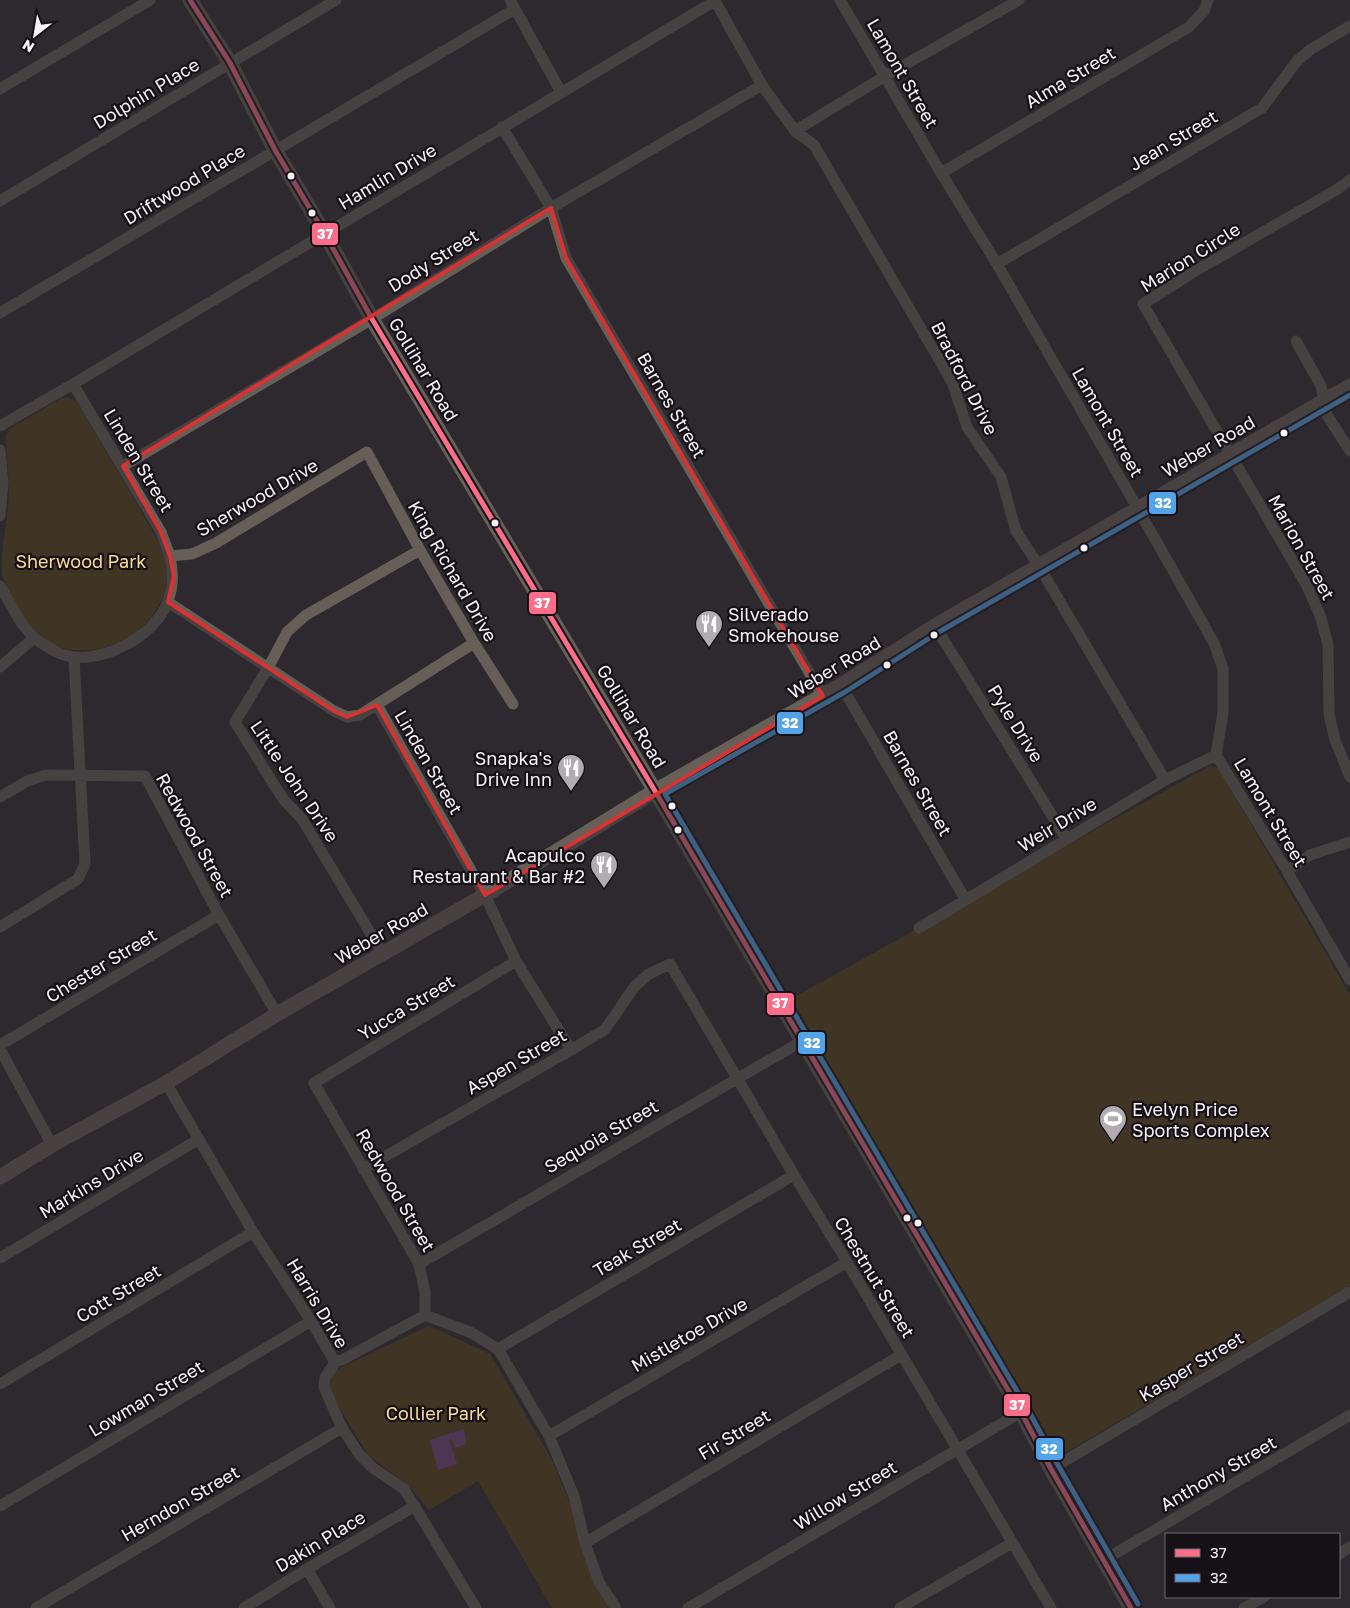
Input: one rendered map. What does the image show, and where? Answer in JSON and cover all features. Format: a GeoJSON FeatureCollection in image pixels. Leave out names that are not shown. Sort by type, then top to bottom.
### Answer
{"type":"FeatureCollection","features":[{"type":"Feature","properties":{"kind":"main road","name":"Gollihar Road"},"geometry":{"type":"LineString","coordinates":[[190,0],[230,63],[275,150],[325,234],[372,319],[655,791],[1020,1412],[1051,1470],[1131,1608]]}},
{"type":"Feature","properties":{"kind":"main road","name":"Weber Road"},"geometry":{"type":"LineString","coordinates":[[0,1177],[52,1145],[166,1083],[277,1014],[485,895],[655,791],[823,696],[935,626],[1350,386]]}},
{"type":"Feature","properties":{"kind":"street"},"geometry":{"type":"LineString","coordinates":[[0,89],[150,0]]}},
{"type":"Feature","properties":{"kind":"street","name":"Dolphin Place"},"geometry":{"type":"LineString","coordinates":[[0,201],[336,0]]}},
{"type":"Feature","properties":{"kind":"street","name":"Lamont Street"},"geometry":{"type":"LineString","coordinates":[[840,0],[941,173],[997,264],[1214,643],[1223,669],[1223,713],[1216,755],[1287,871],[1350,980]]}},
{"type":"Feature","properties":{"kind":"street"},"geometry":{"type":"LineString","coordinates":[[795,131],[886,76],[1019,0]]}},
{"type":"Feature","properties":{"kind":"street","name":"Alma Street"},"geometry":{"type":"LineString","coordinates":[[941,173],[1190,27],[1204,11],[1208,0]]}},
{"type":"Feature","properties":{"kind":"street","name":"Bradford Drive"},"geometry":{"type":"LineString","coordinates":[[715,1],[762,85],[795,131],[814,145],[952,382],[967,427],[1001,478],[1016,531],[1039,566],[1165,780]]}},
{"type":"Feature","properties":{"kind":"street","name":"Hamlin Drive"},"geometry":{"type":"LineString","coordinates":[[0,426],[715,1]]}},
{"type":"Feature","properties":{"kind":"street"},"geometry":{"type":"LineString","coordinates":[[512,5],[561,92]]}},
{"type":"Feature","properties":{"kind":"street","name":"Driftwood Place"},"geometry":{"type":"LineString","coordinates":[[0,313],[275,150],[512,5]]}},
{"type":"Feature","properties":{"kind":"street","name":"Jean Street"},"geometry":{"type":"LineString","coordinates":[[997,264],[1262,108],[1296,62],[1311,49],[1350,26]]}},
{"type":"Feature","properties":{"kind":"street","name":"Dody Street"},"geometry":{"type":"LineString","coordinates":[[123,466],[372,319],[551,208],[762,85]]}},
{"type":"Feature","properties":{"kind":"street","name":"Barnes Street"},"geometry":{"type":"LineString","coordinates":[[502,127],[551,208],[566,258],[823,696]]}},
{"type":"Feature","properties":{"kind":"street","name":"Marion Circle"},"geometry":{"type":"LineString","coordinates":[[1230,454],[1143,304],[1350,180]]}},
{"type":"Feature","properties":{"kind":"street"},"geometry":{"type":"LineString","coordinates":[[1296,341],[1321,386],[1328,415],[1350,451]]}},
{"type":"Feature","properties":{"kind":"street","name":"Linden Street"},"geometry":{"type":"LineString","coordinates":[[73,384],[161,532],[170,556]]}},
{"type":"Feature","properties":{"kind":"street"},"geometry":{"type":"LineString","coordinates":[[0,450],[3,482],[0,516]]}},
{"type":"Feature","properties":{"kind":"street","name":"King Richard Drive"},"geometry":{"type":"LineString","coordinates":[[368,452],[420,550],[512,704]]}},
{"type":"Feature","properties":{"kind":"street","name":"Sherwood Drive"},"geometry":{"type":"LineString","coordinates":[[170,556],[192,554],[216,544],[368,452]]}},
{"type":"Feature","properties":{"kind":"street","name":"Marion Street"},"geometry":{"type":"LineString","coordinates":[[1230,454],[1307,586],[1320,615],[1328,644],[1329,714],[1335,740],[1350,778]]}},
{"type":"Feature","properties":{"kind":"street","name":"Little John Drive"},"geometry":{"type":"LineString","coordinates":[[383,954],[302,819],[283,799],[235,722],[268,668],[287,632],[306,615],[420,550]]}},
{"type":"Feature","properties":{"kind":"street"},"geometry":{"type":"LineString","coordinates":[[0,586],[22,624],[34,638],[53,650],[74,657],[96,656],[129,643],[144,633],[158,619],[168,602],[174,576],[170,556]]}},
{"type":"Feature","properties":{"kind":"street","name":"Linden Street"},"geometry":{"type":"LineString","coordinates":[[168,602],[334,711],[347,717],[360,715],[377,705],[485,895],[516,961],[571,1050]]}},
{"type":"Feature","properties":{"kind":"street","name":"Pyle Drive"},"geometry":{"type":"LineString","coordinates":[[935,626],[1066,838]]}},
{"type":"Feature","properties":{"kind":"street"},"geometry":{"type":"LineString","coordinates":[[0,667],[34,638]]}},
{"type":"Feature","properties":{"kind":"street"},"geometry":{"type":"LineString","coordinates":[[377,705],[474,643]]}},
{"type":"Feature","properties":{"kind":"street"},"geometry":{"type":"LineString","coordinates":[[0,927],[78,879],[85,864],[74,657]]}},
{"type":"Feature","properties":{"kind":"street","name":"Barnes Street"},"geometry":{"type":"LineString","coordinates":[[841,685],[965,899]]}},
{"type":"Feature","properties":{"kind":"street","name":"Weir Drive"},"geometry":{"type":"LineString","coordinates":[[919,928],[1165,780],[1216,755]]}},
{"type":"Feature","properties":{"kind":"street"},"geometry":{"type":"LineString","coordinates":[[0,797],[27,781],[46,774],[81,776]]}},
{"type":"Feature","properties":{"kind":"street","name":"Redwood Street"},"geometry":{"type":"LineString","coordinates":[[81,776],[146,776],[219,915],[277,1014]]}},
{"type":"Feature","properties":{"kind":"street"},"geometry":{"type":"LineString","coordinates":[[1287,871],[1310,855],[1350,842]]}},
{"type":"Feature","properties":{"kind":"street","name":"Chester Street"},"geometry":{"type":"LineString","coordinates":[[0,1045],[219,915]]}},
{"type":"Feature","properties":{"kind":"street","name":"Yucca Street"},"geometry":{"type":"LineString","coordinates":[[314,1083],[516,961]]}},
{"type":"Feature","properties":{"kind":"street","name":"Aspen Street"},"geometry":{"type":"LineString","coordinates":[[363,1169],[604,1030],[634,988],[649,974],[670,964]]}},
{"type":"Feature","properties":{"kind":"street","name":"Chestnut Street"},"geometry":{"type":"LineString","coordinates":[[670,964],[1052,1608]]}},
{"type":"Feature","properties":{"kind":"street","name":"Sequoia Street"},"geometry":{"type":"LineString","coordinates":[[419,1264],[737,1077],[802,1041]]}},
{"type":"Feature","properties":{"kind":"street"},"geometry":{"type":"LineString","coordinates":[[0,1049],[52,1145]]}},
{"type":"Feature","properties":{"kind":"street","name":"Harris Drive"},"geometry":{"type":"LineString","coordinates":[[166,1083],[253,1232],[311,1321],[335,1362],[325,1378],[324,1387],[342,1428],[359,1454],[373,1468],[404,1489],[476,1608]]}},
{"type":"Feature","properties":{"kind":"street","name":"Redwood Street"},"geometry":{"type":"LineString","coordinates":[[314,1083],[419,1264],[425,1292],[425,1315]]}},
{"type":"Feature","properties":{"kind":"street","name":"Markins Drive"},"geometry":{"type":"LineString","coordinates":[[0,1258],[199,1139]]}},
{"type":"Feature","properties":{"kind":"street","name":"Teak Street"},"geometry":{"type":"LineString","coordinates":[[498,1349],[794,1175]]}},
{"type":"Feature","properties":{"kind":"street","name":"Cott Street"},"geometry":{"type":"LineString","coordinates":[[0,1384],[253,1232]]}},
{"type":"Feature","properties":{"kind":"street","name":"Mistletoe Drive"},"geometry":{"type":"LineString","coordinates":[[549,1436],[847,1262]]}},
{"type":"Feature","properties":{"kind":"street","name":"Kasper Street"},"geometry":{"type":"LineString","coordinates":[[1051,1470],[1350,1292]]}},
{"type":"Feature","properties":{"kind":"street"},"geometry":{"type":"LineString","coordinates":[[335,1362],[344,1359],[425,1315],[472,1333],[498,1349],[549,1436],[574,1496],[585,1543],[599,1582],[616,1608]]}},
{"type":"Feature","properties":{"kind":"street","name":"Lowman Street"},"geometry":{"type":"LineString","coordinates":[[0,1506],[311,1321]]}},
{"type":"Feature","properties":{"kind":"street","name":"Fir Street"},"geometry":{"type":"LineString","coordinates":[[585,1543],[901,1355]]}},
{"type":"Feature","properties":{"kind":"street","name":"Willow Street"},"geometry":{"type":"LineString","coordinates":[[688,1608],[1020,1412]]}},
{"type":"Feature","properties":{"kind":"street","name":"Anthony Street"},"geometry":{"type":"LineString","coordinates":[[1104,1560],[1350,1415]]}},
{"type":"Feature","properties":{"kind":"street","name":"Herndon Street"},"geometry":{"type":"LineString","coordinates":[[36,1608],[342,1428]]}},
{"type":"Feature","properties":{"kind":"street","name":"Dakin Place"},"geometry":{"type":"LineString","coordinates":[[244,1608],[307,1568],[415,1506]]}},
{"type":"Feature","properties":{"kind":"street"},"geometry":{"type":"LineString","coordinates":[[900,1608],[1012,1543]]}},
{"type":"Feature","properties":{"kind":"street"},"geometry":{"type":"LineString","coordinates":[[307,1568],[330,1608]]}},
{"type":"Feature","properties":{"kind":"street"},"geometry":{"type":"LineString","coordinates":[[1244,1608],[1262,1598]]}},
{"type":"Feature","properties":{"kind":"highlighted area"},"geometry":{"type":"Polygon","coordinates":[[[551,208],[566,258],[823,696],[485,895],[377,705],[347,717],[334,711],[168,602],[174,576],[170,556],[161,532],[123,466],[551,208]]]}},
{"type":"Feature","properties":{"kind":"green space","name":"Sherwood Park"},"geometry":{"type":"Polygon","coordinates":[[[62,398],[69,398],[77,402],[156,537],[164,554],[167,568],[164,592],[157,609],[144,624],[129,636],[111,645],[92,650],[73,650],[55,645],[43,638],[32,628],[20,611],[8,590],[2,574],[2,556],[9,494],[6,434],[11,428],[62,398]]]}},
{"type":"Feature","properties":{"kind":"green space","name":"Evelyn Price Sports Complex"},"geometry":{"type":"Polygon","coordinates":[[[1210,766],[1218,768],[1350,995],[1350,1286],[1061,1455],[791,999],[1210,766]]]}},
{"type":"Feature","properties":{"kind":"green space","name":"Collier Park"},"geometry":{"type":"Polygon","coordinates":[[[429,1326],[490,1354],[553,1462],[613,1608],[552,1608],[478,1481],[429,1510],[409,1486],[368,1455],[328,1389],[334,1371],[429,1326]]]}},
{"type":"Feature","properties":{"kind":"shaded area"},"geometry":{"type":"Polygon","coordinates":[[[464,1429],[466,1444],[455,1448],[451,1438],[449,1439],[457,1464],[438,1470],[430,1440],[464,1429]]]}},
{"type":"Feature","properties":{"kind":"transit line","name":"37"},"geometry":{"type":"LineString","coordinates":[[190,0],[230,63],[275,150],[325,234],[372,319],[655,791],[1021,1412],[1051,1469],[1131,1608]]}},
{"type":"Feature","properties":{"kind":"transit line","name":"32"},"geometry":{"type":"LineString","coordinates":[[1138,1604],[1027,1408],[665,794],[845,692],[939,632],[1350,395]]}},
{"type":"Feature","properties":{"kind":"place","name":"Silverado Smokehouse"},"geometry":{"type":"Point","coordinates":[709,648]}},
{"type":"Feature","properties":{"kind":"place","name":"Snapka's Drive Inn"},"geometry":{"type":"Point","coordinates":[571,792]}},
{"type":"Feature","properties":{"kind":"place","name":"Acapulco Restaurant & Bar #2"},"geometry":{"type":"Point","coordinates":[604,889]}},
{"type":"Feature","properties":{"kind":"place","name":"Evelyn Price Sports Complex"},"geometry":{"type":"Point","coordinates":[1113,1143]}}]}
